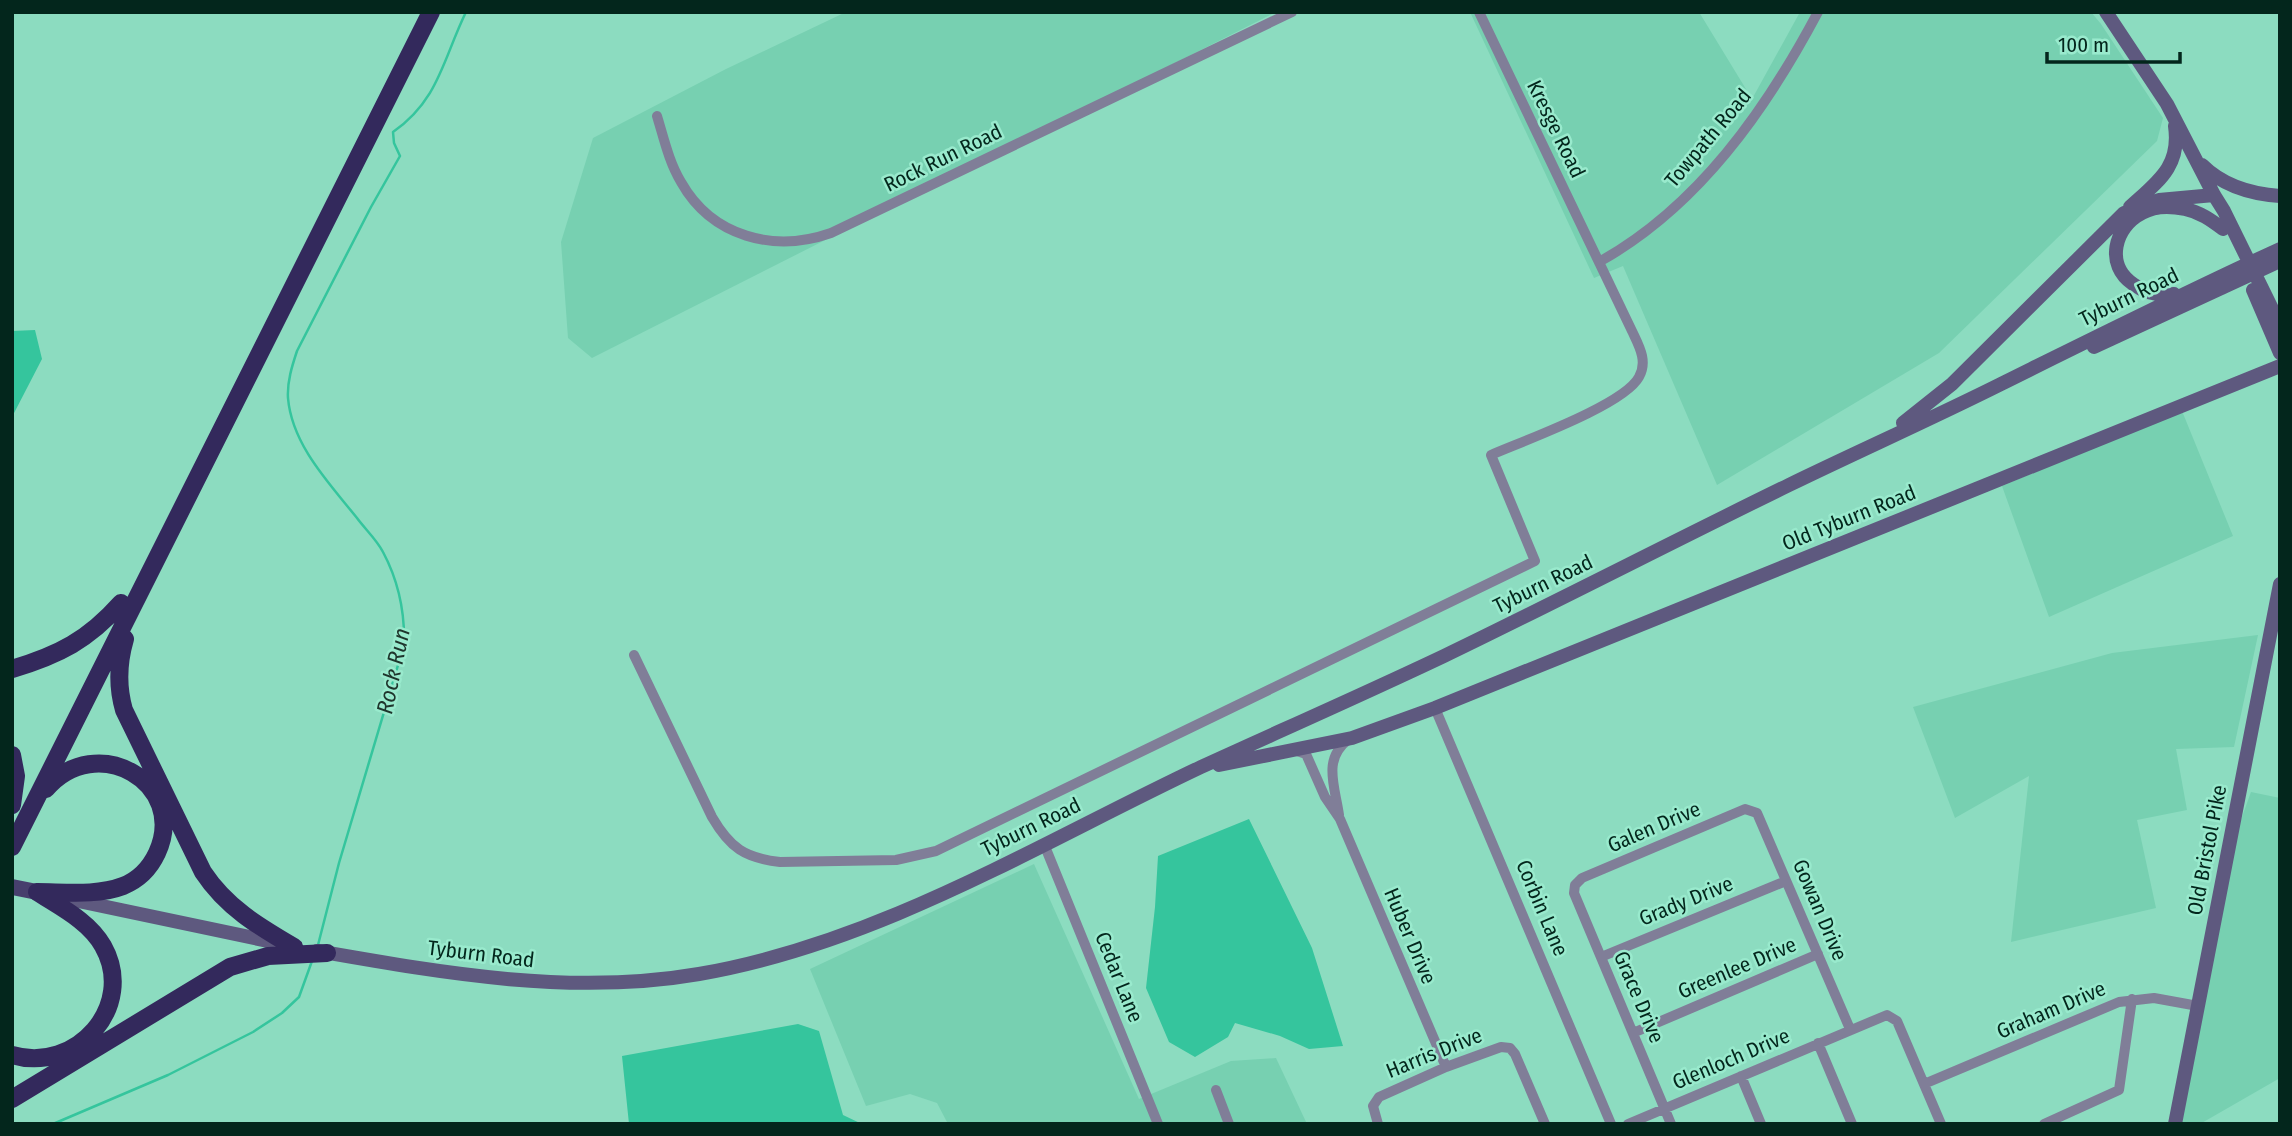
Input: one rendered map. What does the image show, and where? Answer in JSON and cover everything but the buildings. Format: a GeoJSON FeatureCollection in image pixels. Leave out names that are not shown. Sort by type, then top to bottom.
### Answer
{"type":"FeatureCollection","features":[{"type":"Feature","properties":{"kind":"highway"},"geometry":{"type":"LineString","coordinates":[[12,846],[418,12]]}},
{"type":"Feature","properties":{"kind":"highway"},"geometry":{"type":"LineString","coordinates":[[12,820],[129,601],[431,12]]}},
{"type":"Feature","properties":{"kind":"highway"},"geometry":{"type":"LineString","coordinates":[[12,669],[43,660],[74,645],[129,601]]}},
{"type":"Feature","properties":{"kind":"highway"},"geometry":{"type":"LineString","coordinates":[[129,601],[119,665],[120,693],[128,717],[209,882],[241,915],[293,951]]}},
{"type":"Feature","properties":{"kind":"highway"},"geometry":{"type":"LineString","coordinates":[[12,755],[16,776],[12,805]]}},
{"type":"Feature","properties":{"kind":"highway"},"geometry":{"type":"LineString","coordinates":[[33,806],[51,783],[66,772],[84,765],[109,764],[127,769],[147,784],[159,806],[163,824],[161,843],[153,860],[141,875],[131,882],[101,891],[37,892]]}},
{"type":"Feature","properties":{"kind":"highway"},"geometry":{"type":"LineString","coordinates":[[12,1055],[47,1058],[75,1048],[101,1023],[112,995],[111,965],[98,939],[80,920],[37,892]]}},
{"type":"Feature","properties":{"kind":"highway"},"geometry":{"type":"LineString","coordinates":[[12,1099],[221,972],[257,958],[293,951],[327,953]]}},
{"type":"Feature","properties":{"kind":"main road"},"geometry":{"type":"LineString","coordinates":[[2106,12],[2172,114],[2280,325]]}},
{"type":"Feature","properties":{"kind":"main road"},"geometry":{"type":"LineString","coordinates":[[1875,443],[1952,384],[2164,174],[2171,165],[2176,139],[2172,114]]}},
{"type":"Feature","properties":{"kind":"main road"},"geometry":{"type":"LineString","coordinates":[[2194,157],[2214,175],[2232,186],[2259,195],[2280,196]]}},
{"type":"Feature","properties":{"kind":"main road"},"geometry":{"type":"LineString","coordinates":[[2124,213],[2159,200],[2214,195]]}},
{"type":"Feature","properties":{"kind":"main road"},"geometry":{"type":"LineString","coordinates":[[2214,195],[2223,229],[2280,354]]}},
{"type":"Feature","properties":{"kind":"main road"},"geometry":{"type":"LineString","coordinates":[[2189,290],[2158,295],[2128,281],[2117,265],[2116,248],[2121,233],[2134,217],[2159,207],[2192,211],[2207,217],[2223,229]]}},
{"type":"Feature","properties":{"kind":"main road","name":"Tyburn Road"},"geometry":{"type":"LineString","coordinates":[[1998,386],[2128,333],[2279,253]]}},
{"type":"Feature","properties":{"kind":"main road","name":"Tyburn Road"},"geometry":{"type":"LineString","coordinates":[[327,953],[517,981],[636,982],[699,974],[797,951],[860,930],[937,896],[1197,769],[1442,656],[1875,443],[1998,386],[2189,290],[2215,286]]}},
{"type":"Feature","properties":{"kind":"main road","name":"Old Tyburn Road"},"geometry":{"type":"LineString","coordinates":[[1197,769],[1352,738],[1435,708],[2280,366]]}},
{"type":"Feature","properties":{"kind":"main road","name":"Old Bristol Pike"},"geometry":{"type":"LineString","coordinates":[[2175,1124],[2280,584]]}},
{"type":"Feature","properties":{"kind":"main road"},"geometry":{"type":"LineString","coordinates":[[12,887],[293,951]]}},
{"type":"Feature","properties":{"kind":"street","name":"Rock Run Road"},"geometry":{"type":"LineString","coordinates":[[657,116],[674,169],[692,199],[704,212],[728,229],[756,240],[804,241],[831,233],[1292,12]]}},
{"type":"Feature","properties":{"kind":"street","name":"Kresge Road"},"geometry":{"type":"LineString","coordinates":[[634,655],[712,817],[725,836],[746,854],[760,860],[896,860],[936,851],[1535,561],[1491,454],[1620,396],[1639,378],[1642,354],[1479,12]]}},
{"type":"Feature","properties":{"kind":"street","name":"Towpath Road"},"geometry":{"type":"LineString","coordinates":[[1599,262],[1661,219],[1716,165],[1758,113],[1818,12]]}},
{"type":"Feature","properties":{"kind":"street","name":"Corbin Lane"},"geometry":{"type":"LineString","coordinates":[[1435,708],[1611,1124]]}},
{"type":"Feature","properties":{"kind":"street","name":"Huber Drive"},"geometry":{"type":"LineString","coordinates":[[1340,819],[1332,762],[1338,749],[1352,738]]}},
{"type":"Feature","properties":{"kind":"street","name":"Huber Drive"},"geometry":{"type":"LineString","coordinates":[[1293,750],[1306,754],[1325,797],[1340,819],[1446,1067]]}},
{"type":"Feature","properties":{"kind":"street","name":"Gowan Drive"},"geometry":{"type":"LineString","coordinates":[[1750,809],[1757,813],[1850,1029]]}},
{"type":"Feature","properties":{"kind":"street","name":"Galen Drive"},"geometry":{"type":"LineString","coordinates":[[1575,885],[1582,878],[1750,809]]}},
{"type":"Feature","properties":{"kind":"street","name":"Cedar Lane"},"geometry":{"type":"LineString","coordinates":[[1044,844],[1158,1124]]}},
{"type":"Feature","properties":{"kind":"street","name":"Grady Drive"},"geometry":{"type":"LineString","coordinates":[[1601,957],[1786,881]]}},
{"type":"Feature","properties":{"kind":"street","name":"Grace Drive"},"geometry":{"type":"LineString","coordinates":[[1575,885],[1574,893],[1671,1124]]}},
{"type":"Feature","properties":{"kind":"street","name":"Greenlee Drive"},"geometry":{"type":"LineString","coordinates":[[1633,1033],[1818,954]]}},
{"type":"Feature","properties":{"kind":"street","name":"Graham Drive"},"geometry":{"type":"LineString","coordinates":[[1924,1084],[2119,1002],[2154,998],[2198,1006]]}},
{"type":"Feature","properties":{"kind":"street"},"geometry":{"type":"LineString","coordinates":[[2044,1124],[2119,1090],[2133,999]]}},
{"type":"Feature","properties":{"kind":"street","name":"Glenloch Drive"},"geometry":{"type":"LineString","coordinates":[[1628,1124],[1884,1016],[1893,1017],[1897,1021],[1924,1084]]}},
{"type":"Feature","properties":{"kind":"street"},"geometry":{"type":"LineString","coordinates":[[1818,1043],[1852,1124]]}},
{"type":"Feature","properties":{"kind":"street","name":"Harris Drive"},"geometry":{"type":"LineString","coordinates":[[1378,1124],[1373,1111],[1375,1101],[1379,1097],[1446,1067],[1501,1047],[1510,1048],[1515,1054],[1545,1124]]}},
{"type":"Feature","properties":{"kind":"street"},"geometry":{"type":"LineString","coordinates":[[1741,1076],[1761,1124]]}},
{"type":"Feature","properties":{"kind":"street"},"geometry":{"type":"LineString","coordinates":[[1924,1084],[1941,1124]]}},
{"type":"Feature","properties":{"kind":"street"},"geometry":{"type":"LineString","coordinates":[[1216,1090],[1229,1124]]}},
{"type":"Feature","properties":{"kind":"shaded area"},"geometry":{"type":"Polygon","coordinates":[[[846,12],[1276,12],[592,358],[568,338],[561,242],[593,138],[726,69],[846,12]]]}},
{"type":"Feature","properties":{"kind":"shaded area"},"geometry":{"type":"Polygon","coordinates":[[[1470,12],[1699,12],[1752,99],[1800,12],[2091,12],[2163,118],[2157,141],[1939,353],[1717,485],[1623,266],[1594,278],[1470,12]]]}},
{"type":"Feature","properties":{"kind":"shaded area"},"geometry":{"type":"Polygon","coordinates":[[[35,330],[42,359],[12,417],[12,331],[35,330]]]}},
{"type":"Feature","properties":{"kind":"shaded area"},"geometry":{"type":"Polygon","coordinates":[[[2182,411],[2233,536],[2049,617],[2002,486],[2182,411]]]}},
{"type":"Feature","properties":{"kind":"shaded area"},"geometry":{"type":"Polygon","coordinates":[[[2258,635],[2234,747],[2176,749],[2187,810],[2137,820],[2156,908],[2011,942],[2029,776],[1955,818],[1913,707],[2112,653],[2258,635]]]}},
{"type":"Feature","properties":{"kind":"shaded area"},"geometry":{"type":"Polygon","coordinates":[[[2251,792],[2280,798],[2280,1078],[2200,1124],[2180,1124],[2214,894],[2251,792]]]}},
{"type":"Feature","properties":{"kind":"shaded area"},"geometry":{"type":"Polygon","coordinates":[[[1249,819],[1312,948],[1343,1046],[1309,1049],[1280,1036],[1235,1023],[1228,1037],[1195,1057],[1169,1042],[1146,988],[1158,856],[1249,819]]]}},
{"type":"Feature","properties":{"kind":"shaded area"},"geometry":{"type":"Polygon","coordinates":[[[1034,864],[1139,1099],[1231,1061],[1276,1058],[1307,1124],[948,1124],[937,1103],[910,1094],[866,1106],[810,969],[1034,864]]]}},
{"type":"Feature","properties":{"kind":"shaded area"},"geometry":{"type":"Polygon","coordinates":[[[798,1024],[819,1031],[843,1115],[862,1124],[629,1124],[622,1056],[798,1024]]]}},
{"type":"Feature","properties":{"kind":"waterway","name":"Rock Run"},"geometry":{"type":"LineString","coordinates":[[318,945],[339,863],[404,645],[404,633],[400,597],[389,563],[378,543],[324,477],[304,447],[291,415],[289,380],[297,351],[400,156],[394,143],[393,132],[421,106],[430,92],[466,12]]}},
{"type":"Feature","properties":{"kind":"waterway","name":"Rock Run"},"geometry":{"type":"LineString","coordinates":[[53,1124],[168,1075],[253,1032],[282,1013],[299,997],[312,961]]}}]}
